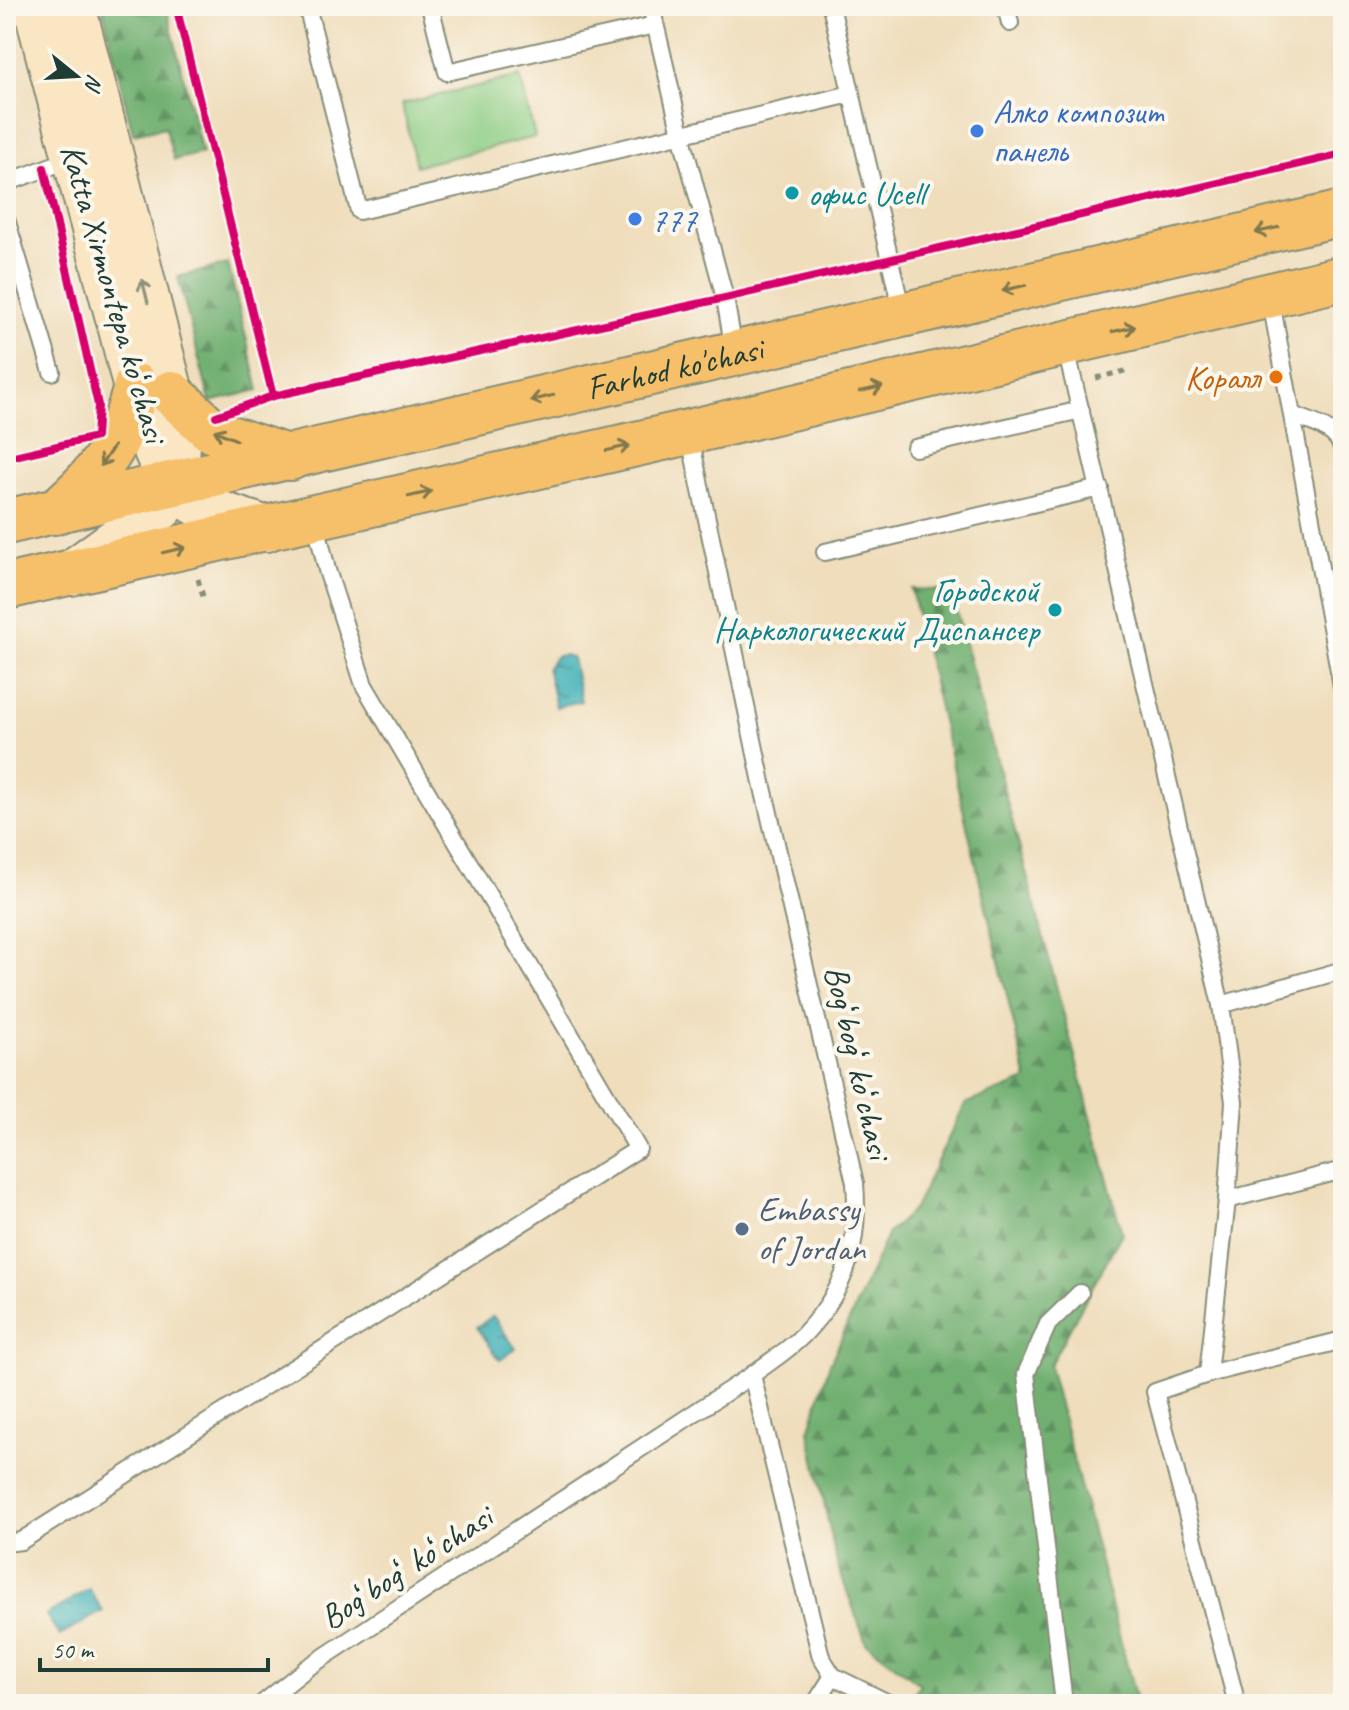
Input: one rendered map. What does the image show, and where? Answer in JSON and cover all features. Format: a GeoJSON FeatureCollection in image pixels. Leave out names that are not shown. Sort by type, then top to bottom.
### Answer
{"type":"FeatureCollection","features":[{"type":"Feature","properties":{"kind":"main road","name":"Katta Xirmontepa koʻchasi"},"geometry":{"type":"LineString","coordinates":[[36,6],[74,157],[154,390]]}},
{"type":"Feature","properties":{"kind":"main road","name":"Katta Xirmontepa koʻchasi"},"geometry":{"type":"LineString","coordinates":[[73,6],[154,390],[157,450],[175,485],[195,502],[266,529]]}},
{"type":"Feature","properties":{"kind":"main road","name":"Farhod ko'chasi"},"geometry":{"type":"LineString","coordinates":[[6,522],[1343,213]]}},
{"type":"Feature","properties":{"kind":"main road","name":"Farhod ko'chasi"},"geometry":{"type":"LineString","coordinates":[[6,587],[689,432],[1343,278]]}},
{"type":"Feature","properties":{"kind":"main road"},"geometry":{"type":"LineString","coordinates":[[55,512],[87,485],[113,449],[129,415],[154,390],[221,435],[290,458]]}},
{"type":"Feature","properties":{"kind":"main road","name":"Katta Xirmontepa koʻchasi"},"geometry":{"type":"LineString","coordinates":[[71,573],[162,507],[175,485]]}},
{"type":"Feature","properties":{"kind":"lane"},"geometry":{"type":"LineString","coordinates":[[307,6],[359,211],[851,94]]}},
{"type":"Feature","properties":{"kind":"lane"},"geometry":{"type":"LineString","coordinates":[[430,6],[447,72],[655,25]]}},
{"type":"Feature","properties":{"kind":"lane"},"geometry":{"type":"LineString","coordinates":[[651,6],[725,298],[735,352]]}},
{"type":"Feature","properties":{"kind":"lane"},"geometry":{"type":"LineString","coordinates":[[831,6],[902,314]]}},
{"type":"Feature","properties":{"kind":"lane"},"geometry":{"type":"LineString","coordinates":[[6,183],[74,157]]}},
{"type":"Feature","properties":{"kind":"lane"},"geometry":{"type":"LineString","coordinates":[[6,219],[52,372]]}},
{"type":"Feature","properties":{"kind":"lane"},"geometry":{"type":"LineString","coordinates":[[1270,294],[1343,692]]}},
{"type":"Feature","properties":{"kind":"lane"},"geometry":{"type":"LineString","coordinates":[[1064,343],[1221,1005],[1234,1102],[1208,1374]]}},
{"type":"Feature","properties":{"kind":"lane"},"geometry":{"type":"LineString","coordinates":[[915,448],[1081,410]]}},
{"type":"Feature","properties":{"kind":"lane"},"geometry":{"type":"LineString","coordinates":[[1293,415],[1324,427],[1341,442],[1343,450]]}},
{"type":"Feature","properties":{"kind":"lane","name":"Bogʻbogʻ koʻchasi"},"geometry":{"type":"LineString","coordinates":[[262,1704],[307,1668],[752,1375],[805,1334],[832,1299],[852,1254],[856,1238],[856,1193],[762,783],[689,432]]}},
{"type":"Feature","properties":{"kind":"lane"},"geometry":{"type":"LineString","coordinates":[[825,552],[1100,488]]}},
{"type":"Feature","properties":{"kind":"lane"},"geometry":{"type":"LineString","coordinates":[[6,1543],[21,1541],[638,1149],[364,685],[327,570],[315,518]]}},
{"type":"Feature","properties":{"kind":"lane"},"geometry":{"type":"LineString","coordinates":[[1221,1005],[1343,970]]}},
{"type":"Feature","properties":{"kind":"lane"},"geometry":{"type":"LineString","coordinates":[[1227,1200],[1343,1170]]}},
{"type":"Feature","properties":{"kind":"lane"},"geometry":{"type":"LineString","coordinates":[[1064,1704],[1026,1374],[1048,1324],[1080,1293]]}},
{"type":"Feature","properties":{"kind":"lane"},"geometry":{"type":"LineString","coordinates":[[1237,1704],[1155,1392],[1208,1374],[1343,1340]]}},
{"type":"Feature","properties":{"kind":"lane"},"geometry":{"type":"LineString","coordinates":[[752,1375],[821,1657],[833,1676],[890,1704]]}},
{"type":"Feature","properties":{"kind":"lane"},"geometry":{"type":"LineString","coordinates":[[815,1704],[833,1676]]}},
{"type":"Feature","properties":{"kind":"path"},"geometry":{"type":"LineString","coordinates":[[176,6],[273,396]]}},
{"type":"Feature","properties":{"kind":"path"},"geometry":{"type":"LineString","coordinates":[[244,406],[273,396],[725,298],[1343,154]]}},
{"type":"Feature","properties":{"kind":"path"},"geometry":{"type":"LineString","coordinates":[[197,574],[204,600]]}},
{"type":"Feature","properties":{"kind":"green space"},"geometry":{"type":"Polygon","coordinates":[[[102,6],[166,6],[202,153],[174,160],[165,127],[133,134],[102,6]]]}},
{"type":"Feature","properties":{"kind":"green space"},"geometry":{"type":"Polygon","coordinates":[[[520,76],[535,137],[416,166],[402,104],[520,76]]]}},
{"type":"Feature","properties":{"kind":"green space"},"geometry":{"type":"Polygon","coordinates":[[[228,264],[259,390],[210,402],[178,277],[228,264]]]}},
{"type":"Feature","properties":{"kind":"green space"},"geometry":{"type":"Polygon","coordinates":[[[911,589],[951,591],[1122,1233],[1049,1366],[1137,1704],[907,1704],[920,1684],[866,1643],[837,1564],[809,1431],[829,1366],[888,1233],[914,1209],[965,1104],[1027,1080],[911,589]]]}},
{"type":"Feature","properties":{"kind":"water"},"geometry":{"type":"Polygon","coordinates":[[[556,656],[572,658],[581,701],[556,707],[547,667],[556,656]]]}},
{"type":"Feature","properties":{"kind":"water"},"geometry":{"type":"Polygon","coordinates":[[[493,1316],[516,1349],[500,1360],[477,1327],[493,1316]]]}},
{"type":"Feature","properties":{"kind":"water"},"geometry":{"type":"Polygon","coordinates":[[[89,1589],[103,1611],[60,1636],[46,1615],[89,1589]]]}},
{"type":"Feature","properties":{"kind":"cycle path"},"geometry":{"type":"LineString","coordinates":[[176,6],[273,396]]}},
{"type":"Feature","properties":{"kind":"cycle path"},"geometry":{"type":"LineString","coordinates":[[216,416],[273,396],[725,298],[1343,154]]}},
{"type":"Feature","properties":{"kind":"cycle path"},"geometry":{"type":"LineString","coordinates":[[6,458],[96,437],[98,405],[44,168]]}},
{"type":"Feature","properties":{"kind":"place","name":"Алко композит панель"},"geometry":{"type":"Point","coordinates":[977,131]}},
{"type":"Feature","properties":{"kind":"place","name":"офис Ucell"},"geometry":{"type":"Point","coordinates":[792,193]}},
{"type":"Feature","properties":{"kind":"place","name":"777"},"geometry":{"type":"Point","coordinates":[635,219]}},
{"type":"Feature","properties":{"kind":"place","name":"Коралл"},"geometry":{"type":"Point","coordinates":[1276,377]}},
{"type":"Feature","properties":{"kind":"place","name":"Городской Наркологический Диспансер"},"geometry":{"type":"Point","coordinates":[1055,610]}},
{"type":"Feature","properties":{"kind":"place","name":"Embassy of Jordan"},"geometry":{"type":"Point","coordinates":[742,1229]}}]}
